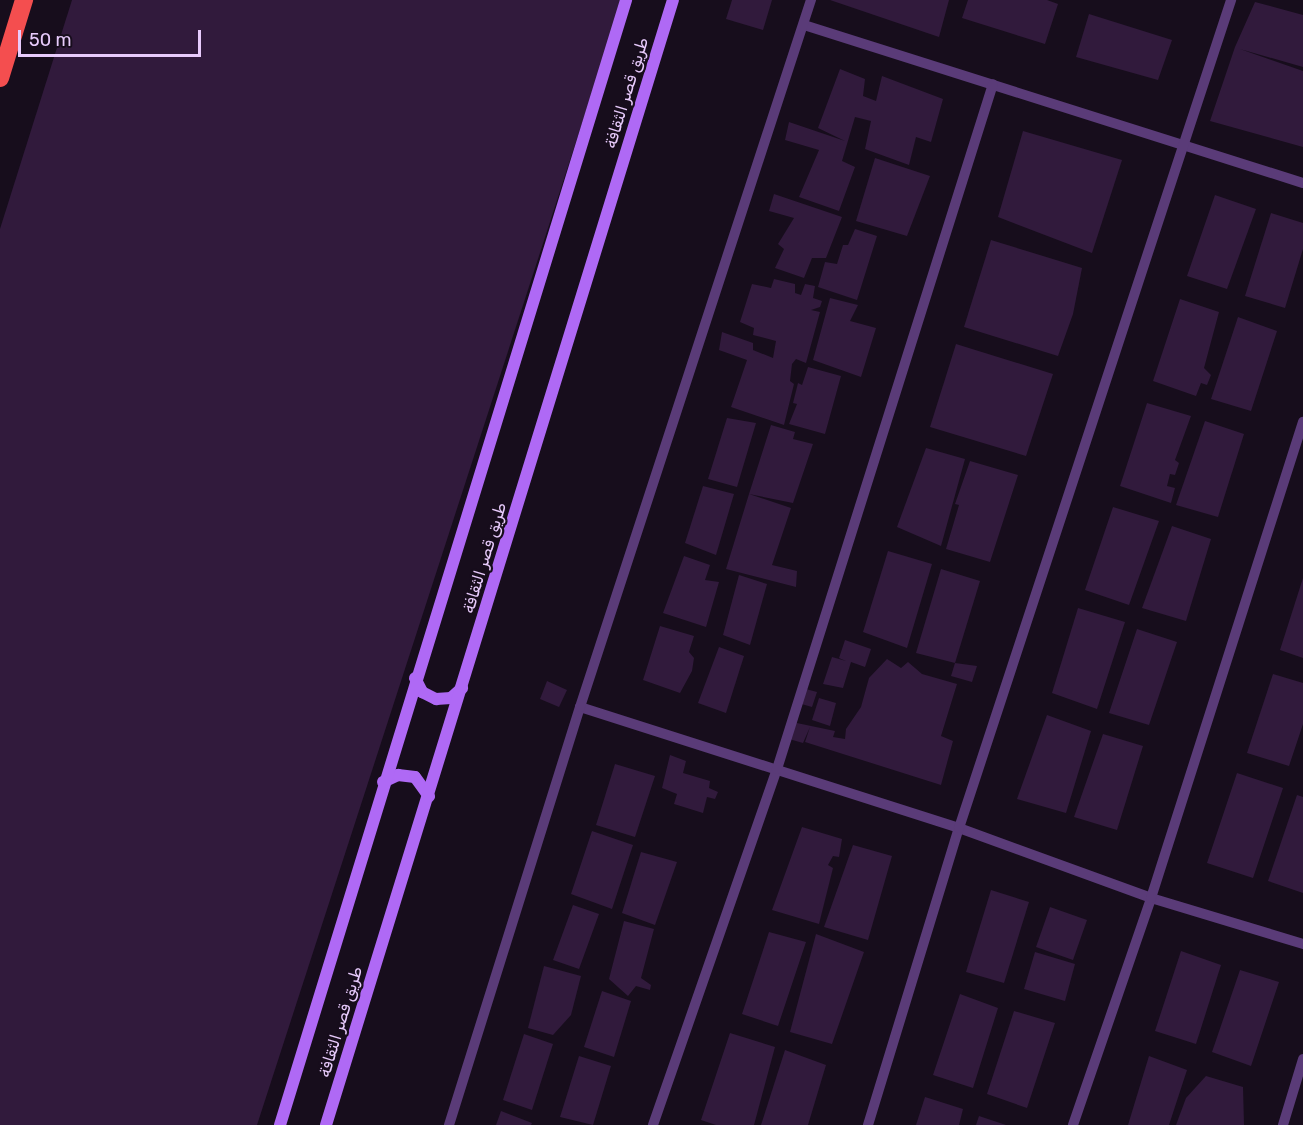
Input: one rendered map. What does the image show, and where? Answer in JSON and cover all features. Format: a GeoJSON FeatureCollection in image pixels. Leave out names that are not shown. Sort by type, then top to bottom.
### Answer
{"type":"FeatureCollection","features":[{"type":"Feature","properties":{"kind":"highway"},"geometry":{"type":"LineString","coordinates":[[0,78],[24,0]]}},
{"type":"Feature","properties":{"kind":"street","name":"طريق قصر الثقافة"},"geometry":{"type":"LineString","coordinates":[[280,1125],[383,782],[626,0]]}},
{"type":"Feature","properties":{"kind":"street","name":"طريق قصر الثقافة"},"geometry":{"type":"LineString","coordinates":[[326,1125],[463,687],[673,0]]}},
{"type":"Feature","properties":{"kind":"street"},"geometry":{"type":"LineString","coordinates":[[415,678],[422,692],[436,699],[452,698],[463,687]]}},
{"type":"Feature","properties":{"kind":"street"},"geometry":{"type":"LineString","coordinates":[[383,782],[398,775],[415,777],[429,796]]}},
{"type":"Feature","properties":{"kind":"lane"},"geometry":{"type":"LineString","coordinates":[[449,1125],[580,707],[811,0]]}},
{"type":"Feature","properties":{"kind":"lane"},"geometry":{"type":"LineString","coordinates":[[868,1125],[959,828],[1185,146],[1231,0]]}},
{"type":"Feature","properties":{"kind":"lane"},"geometry":{"type":"LineString","coordinates":[[804,25],[1303,183]]}},
{"type":"Feature","properties":{"kind":"lane"},"geometry":{"type":"LineString","coordinates":[[653,1125],[777,769],[993,84]]}},
{"type":"Feature","properties":{"kind":"lane"},"geometry":{"type":"LineString","coordinates":[[1073,1125],[1151,898],[1303,422]]}},
{"type":"Feature","properties":{"kind":"lane"},"geometry":{"type":"LineString","coordinates":[[580,707],[959,828],[1151,898],[1303,944]]}},
{"type":"Feature","properties":{"kind":"lane"},"geometry":{"type":"LineString","coordinates":[[1283,1125],[1303,1059]]}},
{"type":"Feature","properties":{"kind":"building"},"geometry":{"type":"Polygon","coordinates":[[[72,0],[622,0],[257,1125],[0,1125],[0,229],[72,0]]]}},
{"type":"Feature","properties":{"kind":"building"},"geometry":{"type":"Polygon","coordinates":[[[732,0],[772,0],[763,30],[726,19],[732,0]]]}},
{"type":"Feature","properties":{"kind":"building"},"geometry":{"type":"Polygon","coordinates":[[[830,0],[949,0],[939,37],[830,0]]]}},
{"type":"Feature","properties":{"kind":"building"},"geometry":{"type":"Polygon","coordinates":[[[968,0],[1047,0],[1058,4],[1045,44],[962,18],[968,0]]]}},
{"type":"Feature","properties":{"kind":"building"},"geometry":{"type":"Polygon","coordinates":[[[1255,2],[1303,15],[1303,67],[1240,49],[1303,71],[1303,147],[1210,121],[1235,47],[1255,2]]]}},
{"type":"Feature","properties":{"kind":"building"},"geometry":{"type":"Polygon","coordinates":[[[1089,14],[1172,40],[1158,80],[1076,57],[1089,14]]]}},
{"type":"Feature","properties":{"kind":"building"},"geometry":{"type":"Polygon","coordinates":[[[840,69],[865,79],[863,96],[876,101],[882,76],[943,99],[931,142],[916,137],[909,165],[865,149],[871,121],[855,117],[842,161],[855,167],[839,211],[799,197],[819,150],[785,140],[789,122],[845,141],[818,128],[840,69]]]}},
{"type":"Feature","properties":{"kind":"building"},"geometry":{"type":"Polygon","coordinates":[[[1023,131],[1122,160],[1092,253],[998,217],[1023,131]]]}},
{"type":"Feature","properties":{"kind":"building"},"geometry":{"type":"Polygon","coordinates":[[[875,158],[930,176],[907,236],[856,221],[875,158]]]}},
{"type":"Feature","properties":{"kind":"building"},"geometry":{"type":"Polygon","coordinates":[[[774,194],[842,217],[826,258],[812,258],[804,278],[775,268],[784,249],[778,244],[794,218],[769,211],[774,194]]]}},
{"type":"Feature","properties":{"kind":"building"},"geometry":{"type":"Polygon","coordinates":[[[1215,195],[1256,209],[1227,289],[1187,276],[1215,195]]]}},
{"type":"Feature","properties":{"kind":"building"},"geometry":{"type":"Polygon","coordinates":[[[1271,213],[1303,223],[1303,249],[1285,308],[1245,296],[1271,213]]]}},
{"type":"Feature","properties":{"kind":"building"},"geometry":{"type":"Polygon","coordinates":[[[855,229],[877,236],[857,300],[818,287],[825,262],[837,264],[843,245],[848,245],[855,229]]]}},
{"type":"Feature","properties":{"kind":"building"},"geometry":{"type":"Polygon","coordinates":[[[991,240],[1082,268],[1073,314],[1058,356],[964,327],[991,240]]]}},
{"type":"Feature","properties":{"kind":"building"},"geometry":{"type":"Polygon","coordinates":[[[774,279],[795,284],[795,293],[801,295],[805,284],[815,286],[813,298],[822,301],[820,307],[811,310],[820,312],[806,363],[796,359],[792,364],[790,381],[794,384],[784,425],[731,407],[747,360],[719,350],[722,332],[753,343],[753,350],[773,358],[776,341],[753,335],[754,328],[740,322],[752,284],[771,288],[774,279]]]}},
{"type":"Feature","properties":{"kind":"building"},"geometry":{"type":"Polygon","coordinates":[[[830,298],[858,305],[850,321],[876,328],[861,377],[813,360],[830,298]]]}},
{"type":"Feature","properties":{"kind":"building"},"geometry":{"type":"Polygon","coordinates":[[[1180,299],[1219,312],[1204,368],[1211,375],[1207,385],[1201,383],[1196,396],[1153,381],[1180,299]]]}},
{"type":"Feature","properties":{"kind":"building"},"geometry":{"type":"Polygon","coordinates":[[[1238,317],[1277,331],[1251,411],[1211,399],[1238,317]]]}},
{"type":"Feature","properties":{"kind":"building"},"geometry":{"type":"Polygon","coordinates":[[[956,344],[1053,374],[1026,456],[930,427],[956,344]]]}},
{"type":"Feature","properties":{"kind":"building"},"geometry":{"type":"Polygon","coordinates":[[[808,367],[841,376],[825,434],[789,424],[797,404],[793,403],[798,383],[802,385],[808,367]]]}},
{"type":"Feature","properties":{"kind":"building"},"geometry":{"type":"Polygon","coordinates":[[[1147,403],[1191,416],[1175,460],[1179,463],[1175,475],[1170,474],[1167,486],[1175,488],[1171,503],[1120,486],[1147,403]]]}},
{"type":"Feature","properties":{"kind":"building"},"geometry":{"type":"Polygon","coordinates":[[[727,418],[756,423],[737,487],[708,479],[727,418]]]}},
{"type":"Feature","properties":{"kind":"building"},"geometry":{"type":"Polygon","coordinates":[[[1205,421],[1244,434],[1218,517],[1176,505],[1205,421]]]}},
{"type":"Feature","properties":{"kind":"building"},"geometry":{"type":"Polygon","coordinates":[[[771,425],[795,432],[793,439],[813,444],[793,503],[749,494],[771,425]]]}},
{"type":"Feature","properties":{"kind":"building"},"geometry":{"type":"Polygon","coordinates":[[[926,448],[965,459],[941,546],[897,527],[926,448]]]}},
{"type":"Feature","properties":{"kind":"building"},"geometry":{"type":"Polygon","coordinates":[[[970,461],[1018,475],[990,562],[946,549],[959,505],[955,504],[970,461]]]}},
{"type":"Feature","properties":{"kind":"building"},"geometry":{"type":"Polygon","coordinates":[[[703,486],[734,494],[716,555],[685,543],[703,486]]]}},
{"type":"Feature","properties":{"kind":"building"},"geometry":{"type":"Polygon","coordinates":[[[749,494],[791,508],[772,565],[797,571],[796,587],[726,569],[749,494]]]}},
{"type":"Feature","properties":{"kind":"building"},"geometry":{"type":"Polygon","coordinates":[[[1113,507],[1159,521],[1129,605],[1085,590],[1113,507]]]}},
{"type":"Feature","properties":{"kind":"building"},"geometry":{"type":"Polygon","coordinates":[[[1172,526],[1211,539],[1186,621],[1142,608],[1172,526]]]}},
{"type":"Feature","properties":{"kind":"building"},"geometry":{"type":"Polygon","coordinates":[[[888,551],[932,564],[907,648],[863,632],[888,551]]]}},
{"type":"Feature","properties":{"kind":"building"},"geometry":{"type":"Polygon","coordinates":[[[684,556],[710,565],[705,580],[719,582],[706,627],[663,613],[684,556]]]}},
{"type":"Feature","properties":{"kind":"building"},"geometry":{"type":"Polygon","coordinates":[[[941,569],[980,581],[955,663],[916,653],[941,569]]]}},
{"type":"Feature","properties":{"kind":"building"},"geometry":{"type":"Polygon","coordinates":[[[739,575],[767,584],[750,645],[723,635],[739,575]]]}},
{"type":"Feature","properties":{"kind":"building"},"geometry":{"type":"Polygon","coordinates":[[[1303,578],[1303,658],[1280,650],[1303,578]]]}},
{"type":"Feature","properties":{"kind":"building"},"geometry":{"type":"Polygon","coordinates":[[[1078,608],[1125,622],[1097,709],[1052,693],[1078,608]]]}},
{"type":"Feature","properties":{"kind":"building"},"geometry":{"type":"Polygon","coordinates":[[[660,626],[694,636],[689,652],[694,658],[692,671],[680,693],[643,680],[660,626]]]}},
{"type":"Feature","properties":{"kind":"building"},"geometry":{"type":"Polygon","coordinates":[[[1137,629],[1177,642],[1149,725],[1109,713],[1137,629]]]}},
{"type":"Feature","properties":{"kind":"building"},"geometry":{"type":"Polygon","coordinates":[[[845,640],[871,649],[865,667],[851,662],[843,688],[823,684],[832,657],[846,661],[839,658],[845,640]]]}},
{"type":"Feature","properties":{"kind":"building"},"geometry":{"type":"Polygon","coordinates":[[[719,647],[744,656],[726,713],[698,703],[719,647]]]}},
{"type":"Feature","properties":{"kind":"building"},"geometry":{"type":"Polygon","coordinates":[[[887,659],[901,668],[908,662],[922,674],[957,684],[941,736],[953,741],[941,785],[805,742],[810,727],[803,743],[789,739],[792,722],[835,731],[833,737],[845,739],[846,729],[861,707],[869,678],[887,659]]]}},
{"type":"Feature","properties":{"kind":"building"},"geometry":{"type":"Polygon","coordinates":[[[955,663],[977,666],[972,682],[951,676],[955,663]]]}},
{"type":"Feature","properties":{"kind":"building"},"geometry":{"type":"Polygon","coordinates":[[[1273,674],[1303,683],[1303,724],[1289,766],[1247,753],[1273,674]]]}},
{"type":"Feature","properties":{"kind":"building"},"geometry":{"type":"Polygon","coordinates":[[[547,681],[567,690],[559,707],[540,699],[547,681]]]}},
{"type":"Feature","properties":{"kind":"building"},"geometry":{"type":"Polygon","coordinates":[[[802,688],[817,692],[812,707],[798,703],[802,688]]]}},
{"type":"Feature","properties":{"kind":"building"},"geometry":{"type":"Polygon","coordinates":[[[819,698],[836,703],[830,726],[812,720],[819,698]]]}},
{"type":"Feature","properties":{"kind":"building"},"geometry":{"type":"Polygon","coordinates":[[[1047,715],[1091,731],[1066,813],[1017,799],[1047,715]]]}},
{"type":"Feature","properties":{"kind":"building"},"geometry":{"type":"Polygon","coordinates":[[[1103,734],[1143,746],[1117,830],[1074,817],[1103,734]]]}},
{"type":"Feature","properties":{"kind":"building"},"geometry":{"type":"Polygon","coordinates":[[[670,755],[686,761],[683,773],[710,781],[709,788],[718,792],[715,799],[707,797],[703,813],[674,804],[677,794],[662,788],[670,755]]]}},
{"type":"Feature","properties":{"kind":"building"},"geometry":{"type":"Polygon","coordinates":[[[615,764],[655,776],[635,837],[596,825],[615,764]]]}},
{"type":"Feature","properties":{"kind":"building"},"geometry":{"type":"Polygon","coordinates":[[[1237,773],[1283,788],[1253,878],[1207,863],[1237,773]]]}},
{"type":"Feature","properties":{"kind":"building"},"geometry":{"type":"Polygon","coordinates":[[[1297,795],[1303,797],[1303,893],[1268,881],[1297,795]]]}},
{"type":"Feature","properties":{"kind":"building"},"geometry":{"type":"Polygon","coordinates":[[[802,827],[842,839],[839,857],[833,856],[828,865],[833,868],[819,924],[772,910],[802,827]]]}},
{"type":"Feature","properties":{"kind":"building"},"geometry":{"type":"Polygon","coordinates":[[[592,831],[633,845],[612,909],[571,894],[592,831]]]}},
{"type":"Feature","properties":{"kind":"building"},"geometry":{"type":"Polygon","coordinates":[[[853,845],[892,856],[868,940],[824,927],[853,845]]]}},
{"type":"Feature","properties":{"kind":"building"},"geometry":{"type":"Polygon","coordinates":[[[641,852],[677,862],[655,925],[622,913],[641,852]]]}},
{"type":"Feature","properties":{"kind":"building"},"geometry":{"type":"Polygon","coordinates":[[[991,890],[1029,902],[1004,983],[966,972],[991,890]]]}},
{"type":"Feature","properties":{"kind":"building"},"geometry":{"type":"Polygon","coordinates":[[[573,905],[599,914],[579,969],[553,960],[573,905]]]}},
{"type":"Feature","properties":{"kind":"building"},"geometry":{"type":"Polygon","coordinates":[[[1050,907],[1087,920],[1073,960],[1036,947],[1050,907]]]}},
{"type":"Feature","properties":{"kind":"building"},"geometry":{"type":"Polygon","coordinates":[[[624,921],[654,929],[641,978],[651,985],[650,990],[636,986],[628,996],[609,979],[624,921]]]}},
{"type":"Feature","properties":{"kind":"building"},"geometry":{"type":"Polygon","coordinates":[[[769,932],[806,942],[778,1026],[742,1014],[769,932]]]}},
{"type":"Feature","properties":{"kind":"building"},"geometry":{"type":"Polygon","coordinates":[[[816,934],[864,952],[832,1044],[790,1032],[816,934]]]}},
{"type":"Feature","properties":{"kind":"building"},"geometry":{"type":"Polygon","coordinates":[[[1181,951],[1221,965],[1196,1044],[1155,1031],[1181,951]]]}},
{"type":"Feature","properties":{"kind":"building"},"geometry":{"type":"Polygon","coordinates":[[[1035,952],[1075,964],[1065,1001],[1024,989],[1035,952]]]}},
{"type":"Feature","properties":{"kind":"building"},"geometry":{"type":"Polygon","coordinates":[[[544,966],[581,976],[571,1015],[553,1035],[528,1028],[544,966]]]}},
{"type":"Feature","properties":{"kind":"building"},"geometry":{"type":"Polygon","coordinates":[[[1240,970],[1279,982],[1251,1066],[1212,1052],[1240,970]]]}},
{"type":"Feature","properties":{"kind":"building"},"geometry":{"type":"Polygon","coordinates":[[[602,991],[631,1001],[614,1057],[584,1047],[602,991]]]}},
{"type":"Feature","properties":{"kind":"building"},"geometry":{"type":"Polygon","coordinates":[[[960,994],[998,1008],[973,1088],[933,1075],[960,994]]]}},
{"type":"Feature","properties":{"kind":"building"},"geometry":{"type":"Polygon","coordinates":[[[1014,1011],[1055,1023],[1027,1108],[987,1094],[1014,1011]]]}},
{"type":"Feature","properties":{"kind":"building"},"geometry":{"type":"Polygon","coordinates":[[[730,1033],[775,1047],[754,1125],[716,1125],[701,1120],[730,1033]]]}},
{"type":"Feature","properties":{"kind":"building"},"geometry":{"type":"Polygon","coordinates":[[[524,1034],[553,1044],[532,1110],[503,1100],[524,1034]]]}},
{"type":"Feature","properties":{"kind":"building"},"geometry":{"type":"Polygon","coordinates":[[[785,1050],[826,1065],[808,1125],[761,1125],[785,1050]]]}},
{"type":"Feature","properties":{"kind":"building"},"geometry":{"type":"Polygon","coordinates":[[[579,1056],[611,1066],[593,1125],[560,1117],[579,1056]]]}},
{"type":"Feature","properties":{"kind":"building"},"geometry":{"type":"Polygon","coordinates":[[[1149,1056],[1187,1070],[1169,1125],[1128,1125],[1149,1056]]]}},
{"type":"Feature","properties":{"kind":"building"},"geometry":{"type":"Polygon","coordinates":[[[1206,1076],[1243,1087],[1244,1125],[1176,1125],[1186,1098],[1206,1076]]]}},
{"type":"Feature","properties":{"kind":"building"},"geometry":{"type":"Polygon","coordinates":[[[925,1097],[963,1109],[959,1125],[916,1125],[925,1097]]]}},
{"type":"Feature","properties":{"kind":"building"},"geometry":{"type":"Polygon","coordinates":[[[501,1111],[532,1123],[531,1125],[496,1125],[501,1111]]]}},
{"type":"Feature","properties":{"kind":"building"},"geometry":{"type":"Polygon","coordinates":[[[979,1116],[1006,1125],[976,1125],[979,1116]]]}}]}
